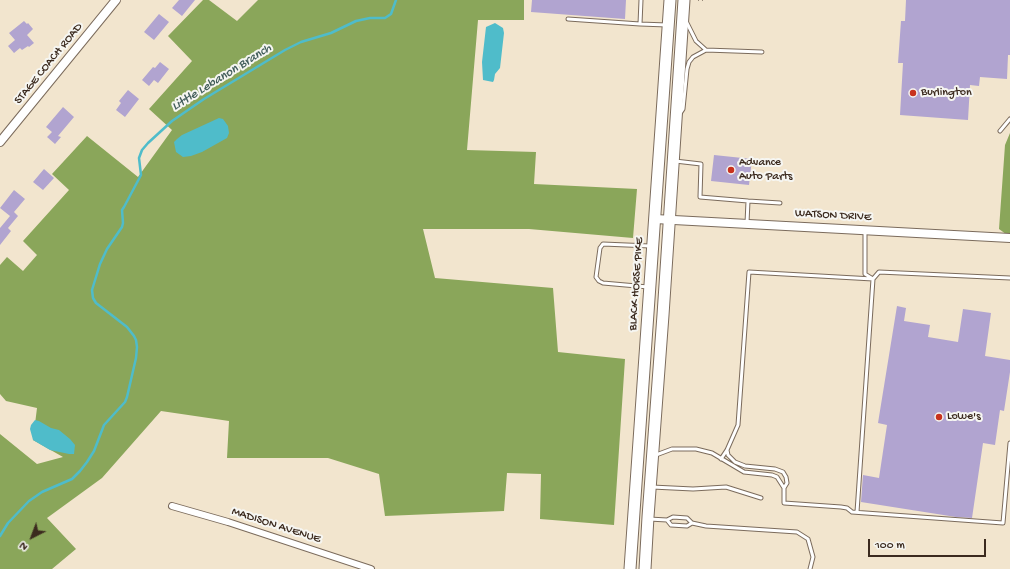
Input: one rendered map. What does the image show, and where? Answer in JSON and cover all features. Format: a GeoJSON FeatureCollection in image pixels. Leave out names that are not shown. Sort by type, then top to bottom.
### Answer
{"type":"FeatureCollection","features":[{"type":"Feature","properties":{"kind":"highway","name":"BLACK HORSE PIKE"},"geometry":{"type":"LineString","coordinates":[[630,569],[670,0]]}},
{"type":"Feature","properties":{"kind":"highway"},"geometry":{"type":"LineString","coordinates":[[645,569],[684,0]]}},
{"type":"Feature","properties":{"kind":"street","name":"STAGE COACH ROAD"},"geometry":{"type":"LineString","coordinates":[[0,142],[116,0]]}},
{"type":"Feature","properties":{"kind":"street","name":"WATSON DRIVE"},"geometry":{"type":"LineString","coordinates":[[655,219],[865,229],[1010,238]]}},
{"type":"Feature","properties":{"kind":"street","name":"MADISON AVENUE"},"geometry":{"type":"LineString","coordinates":[[172,506],[228,522],[371,569]]}},
{"type":"Feature","properties":{"kind":"street"},"geometry":{"type":"LineString","coordinates":[[634,515],[648,518]]}},
{"type":"Feature","properties":{"kind":"lane"},"geometry":{"type":"LineString","coordinates":[[640,24],[641,0]]}},
{"type":"Feature","properties":{"kind":"lane"},"geometry":{"type":"LineString","coordinates":[[684,13],[696,41],[706,50]]}},
{"type":"Feature","properties":{"kind":"lane"},"geometry":{"type":"LineString","coordinates":[[568,20],[668,25]]}},
{"type":"Feature","properties":{"kind":"lane"},"geometry":{"type":"LineString","coordinates":[[676,118],[683,109],[687,69],[689,62],[693,58],[706,50],[762,52]]}},
{"type":"Feature","properties":{"kind":"lane"},"geometry":{"type":"LineString","coordinates":[[1000,131],[1010,119]]}},
{"type":"Feature","properties":{"kind":"lane"},"geometry":{"type":"LineString","coordinates":[[674,160],[701,164],[700,196],[780,203]]}},
{"type":"Feature","properties":{"kind":"lane"},"geometry":{"type":"LineString","coordinates":[[747,224],[748,201]]}},
{"type":"Feature","properties":{"kind":"lane"},"geometry":{"type":"LineString","coordinates":[[865,229],[865,274],[873,279]]}},
{"type":"Feature","properties":{"kind":"lane"},"geometry":{"type":"LineString","coordinates":[[650,287],[603,283],[596,277],[600,248],[604,244],[653,246]]}},
{"type":"Feature","properties":{"kind":"lane"},"geometry":{"type":"LineString","coordinates":[[721,459],[727,450],[738,424],[750,272],[873,279]]}},
{"type":"Feature","properties":{"kind":"lane"},"geometry":{"type":"LineString","coordinates":[[857,512],[873,279],[879,272],[1010,278]]}},
{"type":"Feature","properties":{"kind":"lane"},"geometry":{"type":"LineString","coordinates":[[727,450],[728,455],[735,462],[745,466],[775,468],[783,472],[787,483],[784,488],[784,502],[841,507],[847,508],[852,512],[1003,523],[1010,443]]}},
{"type":"Feature","properties":{"kind":"lane"},"geometry":{"type":"LineString","coordinates":[[652,456],[672,449],[696,449],[712,453],[744,472],[772,475],[777,477],[784,488]]}},
{"type":"Feature","properties":{"kind":"lane"},"geometry":{"type":"LineString","coordinates":[[650,487],[693,489],[726,487],[761,498]]}},
{"type":"Feature","properties":{"kind":"lane"},"geometry":{"type":"LineString","coordinates":[[648,518],[667,520],[673,517],[687,518],[692,523],[706,526],[797,532],[808,539],[813,557],[810,569]]}},
{"type":"Feature","properties":{"kind":"lane"},"geometry":{"type":"LineString","coordinates":[[667,520],[671,525],[687,526],[692,523]]}},
{"type":"Feature","properties":{"kind":"path"},"geometry":{"type":"LineString","coordinates":[[698,0],[704,0]]}},
{"type":"Feature","properties":{"kind":"green space"},"geometry":{"type":"Polygon","coordinates":[[[203,0],[209,0],[237,21],[258,0],[524,0],[524,20],[478,20],[467,150],[536,152],[534,184],[637,189],[633,238],[529,229],[423,229],[435,278],[553,288],[558,352],[625,359],[614,525],[540,519],[541,474],[507,473],[504,511],[385,516],[379,474],[328,458],[227,458],[229,421],[161,411],[102,478],[47,518],[76,549],[52,569],[0,569],[0,434],[37,464],[63,457],[33,440],[37,408],[6,401],[0,394],[0,265],[7,257],[23,271],[37,255],[23,241],[69,190],[52,174],[87,136],[138,177],[172,130],[149,109],[192,61],[168,36],[203,0]]]}},
{"type":"Feature","properties":{"kind":"green space"},"geometry":{"type":"Polygon","coordinates":[[[1010,133],[1010,237],[999,229],[1005,145],[1010,133]]]}},
{"type":"Feature","properties":{"kind":"water"},"geometry":{"type":"Polygon","coordinates":[[[495,23],[503,28],[504,33],[500,68],[495,74],[493,82],[483,80],[482,62],[486,27],[495,23]]]}},
{"type":"Feature","properties":{"kind":"water"},"geometry":{"type":"Polygon","coordinates":[[[219,118],[223,119],[228,126],[229,133],[227,138],[202,152],[191,156],[183,157],[176,152],[174,142],[182,135],[219,118]]]}},
{"type":"Feature","properties":{"kind":"water"},"geometry":{"type":"Polygon","coordinates":[[[35,420],[51,428],[59,430],[70,439],[75,445],[74,454],[50,450],[33,440],[30,429],[35,420]]]}},
{"type":"Feature","properties":{"kind":"building"},"geometry":{"type":"Polygon","coordinates":[[[179,0],[195,0],[182,16],[172,8],[179,0]]]}},
{"type":"Feature","properties":{"kind":"building"},"geometry":{"type":"Polygon","coordinates":[[[532,0],[626,0],[625,19],[531,12],[532,0]]]}},
{"type":"Feature","properties":{"kind":"building"},"geometry":{"type":"Polygon","coordinates":[[[906,0],[1010,0],[1010,55],[1008,55],[1007,79],[980,77],[979,86],[970,85],[968,120],[900,115],[903,63],[898,63],[901,21],[905,21],[906,0]]]}},
{"type":"Feature","properties":{"kind":"building"},"geometry":{"type":"Polygon","coordinates":[[[159,14],[169,22],[154,40],[144,32],[159,14]]]}},
{"type":"Feature","properties":{"kind":"building"},"geometry":{"type":"Polygon","coordinates":[[[24,21],[33,29],[27,35],[34,43],[22,50],[20,48],[14,53],[8,46],[15,40],[9,33],[24,21]]]}},
{"type":"Feature","properties":{"kind":"building"},"geometry":{"type":"Polygon","coordinates":[[[160,62],[169,69],[158,83],[154,80],[149,86],[142,80],[153,67],[155,68],[160,62]]]}},
{"type":"Feature","properties":{"kind":"building"},"geometry":{"type":"Polygon","coordinates":[[[128,90],[139,99],[125,117],[116,110],[121,103],[119,101],[128,90]]]}},
{"type":"Feature","properties":{"kind":"building"},"geometry":{"type":"Polygon","coordinates":[[[63,107],[74,117],[58,136],[61,137],[55,144],[47,137],[52,132],[46,127],[63,107]]]}},
{"type":"Feature","properties":{"kind":"building","name":"Advance Auto Parts"},"geometry":{"type":"Polygon","coordinates":[[[714,155],[752,159],[749,185],[711,181],[714,155]]]}},
{"type":"Feature","properties":{"kind":"building"},"geometry":{"type":"Polygon","coordinates":[[[44,169],[54,178],[43,190],[33,182],[44,169]]]}},
{"type":"Feature","properties":{"kind":"building"},"geometry":{"type":"Polygon","coordinates":[[[14,190],[25,199],[14,212],[18,216],[8,228],[11,231],[0,245],[0,228],[10,216],[0,208],[14,190]]]}},
{"type":"Feature","properties":{"kind":"building","name":"Lowe's"},"geometry":{"type":"Polygon","coordinates":[[[897,306],[906,308],[904,321],[930,325],[928,337],[958,342],[963,309],[991,313],[985,356],[1010,360],[1010,372],[1004,411],[1000,410],[995,445],[983,443],[972,518],[956,517],[861,502],[863,475],[879,478],[887,425],[878,423],[897,306]]]}},
{"type":"Feature","properties":{"kind":"waterway","name":"Little Lebanon Branch"},"geometry":{"type":"LineString","coordinates":[[0,536],[8,523],[29,501],[42,492],[72,479],[80,471],[94,451],[104,425],[125,402],[127,397],[136,358],[136,340],[127,327],[96,303],[93,298],[92,290],[100,264],[107,249],[122,227],[122,210],[141,175],[139,158],[142,150],[172,121],[204,99],[285,50],[301,42],[331,33],[356,21],[370,18],[385,18],[391,14],[396,0]]}},
{"type":"Feature","properties":{"kind":"place","name":"Burlington"},"geometry":{"type":"Point","coordinates":[913,93]}},
{"type":"Feature","properties":{"kind":"place","name":"Advance Auto Parts"},"geometry":{"type":"Point","coordinates":[731,170]}},
{"type":"Feature","properties":{"kind":"place","name":"Lowe's"},"geometry":{"type":"Point","coordinates":[939,417]}}]}
